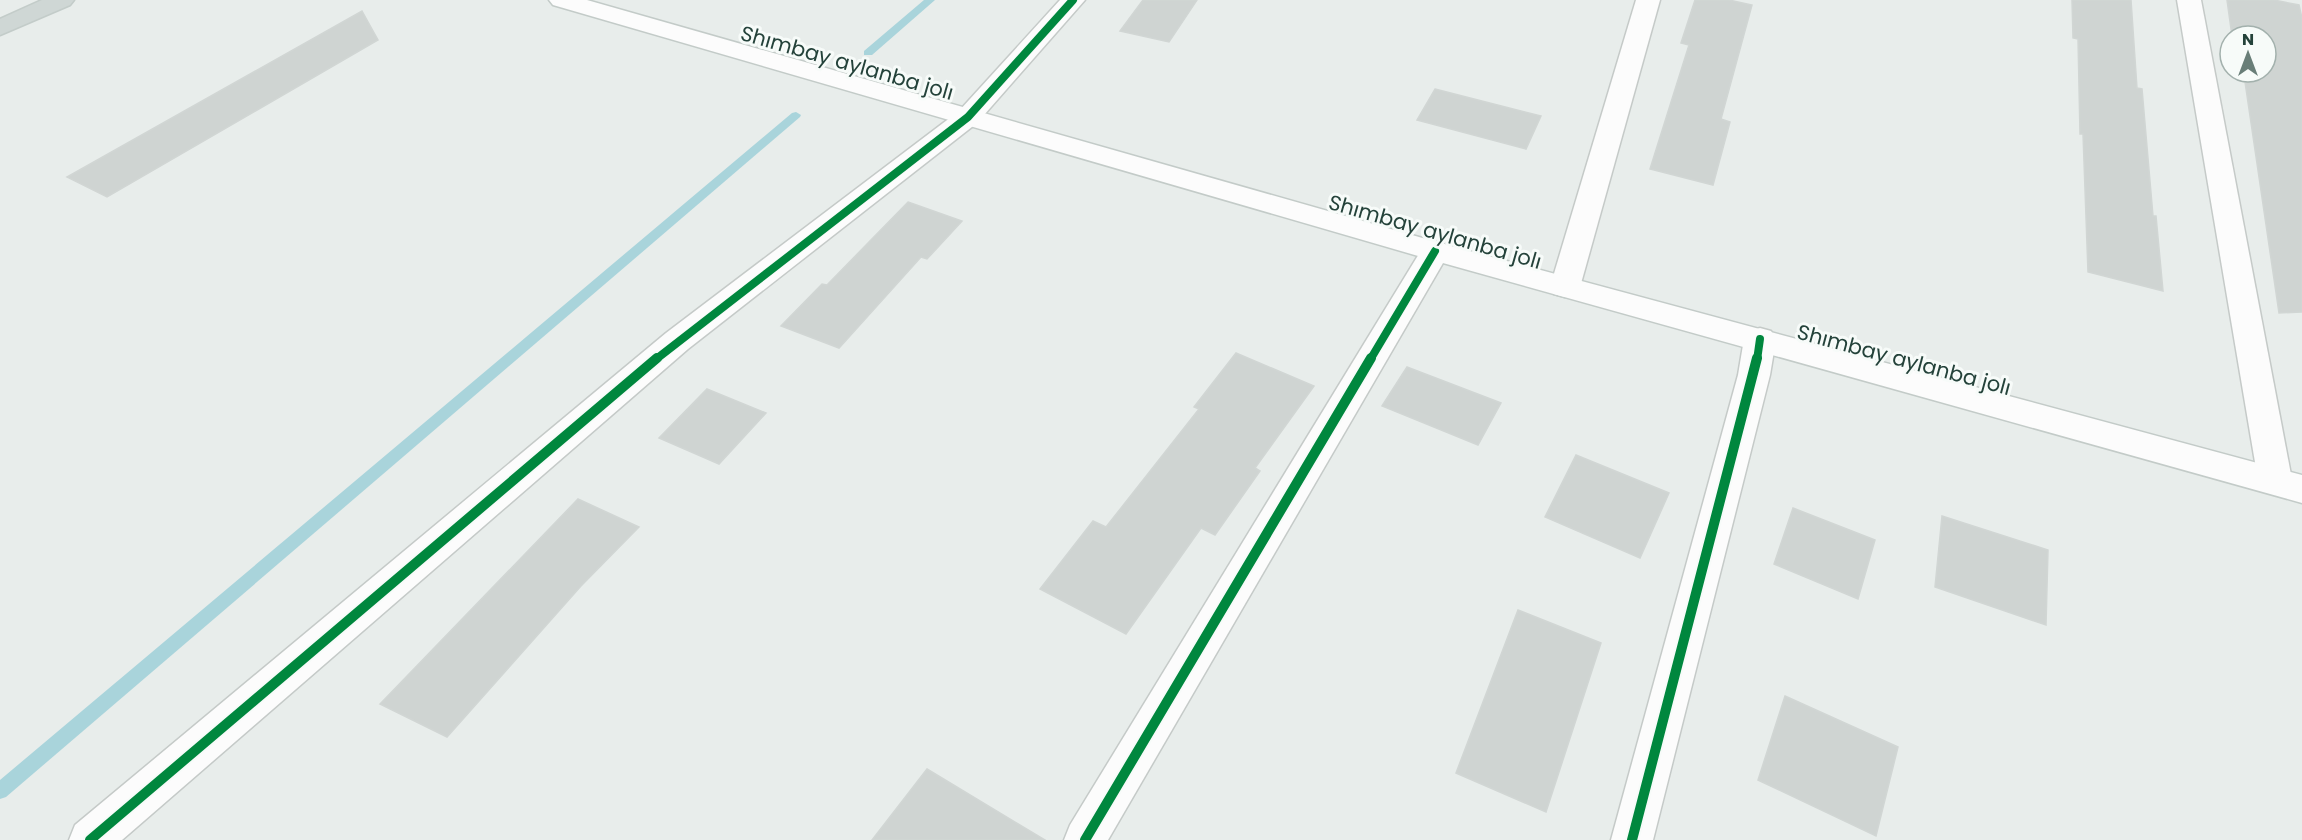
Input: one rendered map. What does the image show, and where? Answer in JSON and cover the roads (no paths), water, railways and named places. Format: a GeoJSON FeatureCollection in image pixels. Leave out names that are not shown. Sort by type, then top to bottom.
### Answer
{"type":"FeatureCollection","features":[{"type":"Feature","properties":{"kind":"main road"},"geometry":{"type":"LineString","coordinates":[[0,28],[62,0]]}},
{"type":"Feature","properties":{"kind":"street","name":"Shımbay aylanba jolı"},"geometry":{"type":"LineString","coordinates":[[561,0],[1435,251],[2302,489]]}},
{"type":"Feature","properties":{"kind":"street"},"geometry":{"type":"LineString","coordinates":[[90,840],[677,341],[968,117],[1073,0]]}},
{"type":"Feature","properties":{"kind":"street"},"geometry":{"type":"LineString","coordinates":[[1564,287],[1648,0]]}},
{"type":"Feature","properties":{"kind":"street"},"geometry":{"type":"LineString","coordinates":[[2189,0],[2275,480]]}},
{"type":"Feature","properties":{"kind":"street"},"geometry":{"type":"LineString","coordinates":[[1085,840],[1435,251]]}},
{"type":"Feature","properties":{"kind":"street"},"geometry":{"type":"LineString","coordinates":[[1632,840],[1754,375],[1760,339]]}},
{"type":"Feature","properties":{"kind":"waterway"},"geometry":{"type":"LineString","coordinates":[[868,53],[930,0]]}},
{"type":"Feature","properties":{"kind":"waterway"},"geometry":{"type":"LineString","coordinates":[[0,791],[796,115]]}}]}
